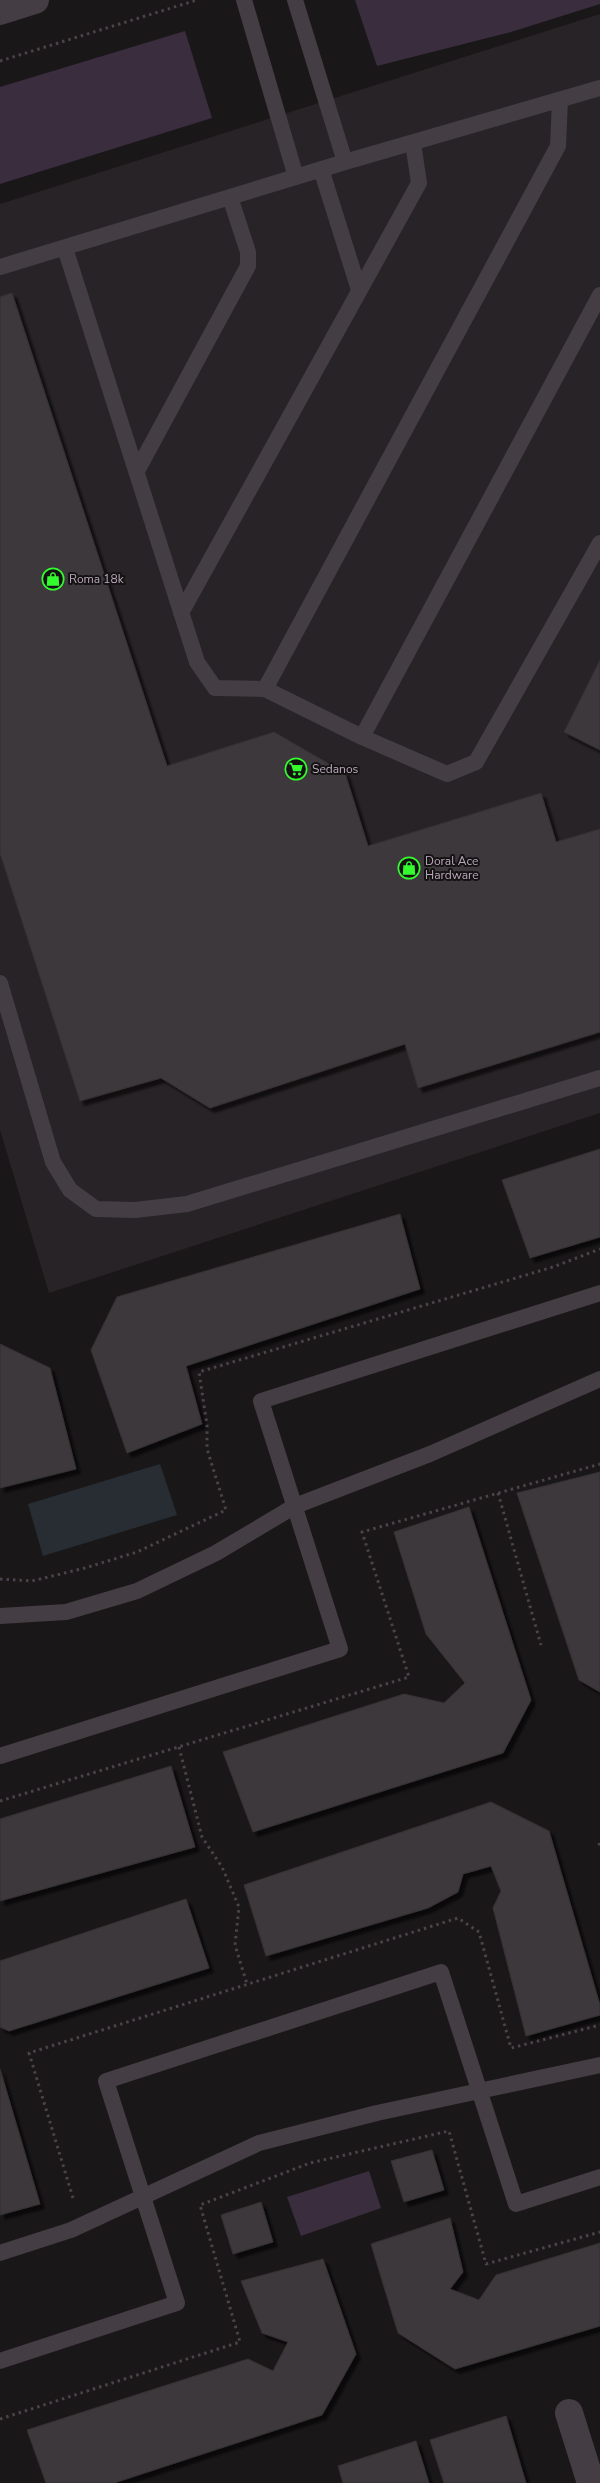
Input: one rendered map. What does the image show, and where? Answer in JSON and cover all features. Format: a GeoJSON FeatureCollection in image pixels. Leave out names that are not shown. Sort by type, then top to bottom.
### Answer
{"type":"FeatureCollection","features":[{"type":"Feature","properties":{"kind":"street"},"geometry":{"type":"LineString","coordinates":[[0,11],[35,0]]}},
{"type":"Feature","properties":{"kind":"street"},"geometry":{"type":"LineString","coordinates":[[569,2413],[592,2483]]}},
{"type":"Feature","properties":{"kind":"lane"},"geometry":{"type":"LineString","coordinates":[[244,0],[296,177]]}},
{"type":"Feature","properties":{"kind":"lane"},"geometry":{"type":"LineString","coordinates":[[295,0],[345,162]]}},
{"type":"Feature","properties":{"kind":"lane"},"geometry":{"type":"LineString","coordinates":[[0,267],[321,169],[600,88]]}},
{"type":"Feature","properties":{"kind":"lane"},"geometry":{"type":"LineString","coordinates":[[265,689],[558,146],[560,100]]}},
{"type":"Feature","properties":{"kind":"lane"},"geometry":{"type":"LineString","coordinates":[[181,613],[419,183],[413,143]]}},
{"type":"Feature","properties":{"kind":"lane"},"geometry":{"type":"LineString","coordinates":[[321,169],[359,290]]}},
{"type":"Feature","properties":{"kind":"lane"},"geometry":{"type":"LineString","coordinates":[[137,471],[248,266],[248,252],[230,197]]}},
{"type":"Feature","properties":{"kind":"lane"},"geometry":{"type":"LineString","coordinates":[[64,248],[197,662],[215,688],[265,689],[362,737],[447,774],[476,762],[600,543]]}},
{"type":"Feature","properties":{"kind":"lane"},"geometry":{"type":"LineString","coordinates":[[362,737],[600,295]]}},
{"type":"Feature","properties":{"kind":"lane"},"geometry":{"type":"LineString","coordinates":[[0,983],[53,1162],[70,1190],[96,1208],[135,1210],[187,1204],[600,1078]]}},
{"type":"Feature","properties":{"kind":"lane"},"geometry":{"type":"LineString","coordinates":[[0,1756],[340,1649],[261,1400],[600,1293]]}},
{"type":"Feature","properties":{"kind":"lane"},"geometry":{"type":"LineString","coordinates":[[0,1616],[66,1612],[137,1591],[216,1553],[294,1506],[430,1454],[600,1379]]}},
{"type":"Feature","properties":{"kind":"lane"},"geometry":{"type":"LineString","coordinates":[[0,2360],[177,2303],[106,2081],[442,1972],[516,2204],[600,2177]]}},
{"type":"Feature","properties":{"kind":"lane"},"geometry":{"type":"LineString","coordinates":[[0,2253],[71,2230],[142,2195],[259,2142],[377,2113],[600,2065]]}},
{"type":"Feature","properties":{"kind":"path"},"geometry":{"type":"LineString","coordinates":[[0,61],[197,0]]}},
{"type":"Feature","properties":{"kind":"path"},"geometry":{"type":"LineString","coordinates":[[498,1493],[542,1645]]}},
{"type":"Feature","properties":{"kind":"path"},"geometry":{"type":"LineString","coordinates":[[178,1747],[202,1837],[222,1867],[239,1907],[235,1945],[247,1984]]}},
{"type":"Feature","properties":{"kind":"path"},"geometry":{"type":"LineString","coordinates":[[0,2419],[240,2342],[200,2205],[310,2163],[449,2130],[486,2264],[600,2232]]}},
{"type":"Feature","properties":{"kind":"shaded area"},"geometry":{"type":"Polygon","coordinates":[[[355,0],[600,0],[600,4],[511,32],[377,66],[355,0]]]}},
{"type":"Feature","properties":{"kind":"shaded area"},"geometry":{"type":"Polygon","coordinates":[[[600,14],[600,1113],[49,1293],[0,1130],[0,204],[600,14]]]}},
{"type":"Feature","properties":{"kind":"shaded area"},"geometry":{"type":"Polygon","coordinates":[[[185,31],[212,118],[0,184],[0,87],[185,31]]]}},
{"type":"Feature","properties":{"kind":"shaded area"},"geometry":{"type":"Polygon","coordinates":[[[160,1464],[177,1515],[43,1556],[28,1504],[160,1464]]]}},
{"type":"Feature","properties":{"kind":"shaded area"},"geometry":{"type":"Polygon","coordinates":[[[369,2171],[381,2208],[301,2236],[287,2197],[369,2171]]]}},
{"type":"Feature","properties":{"kind":"building"},"geometry":{"type":"Polygon","coordinates":[[[12,293],[167,766],[274,732],[345,773],[368,846],[541,793],[556,842],[600,829],[600,1032],[418,1088],[405,1044],[210,1108],[161,1078],[80,1101],[0,853],[0,297],[12,293]]]}},
{"type":"Feature","properties":{"kind":"building"},"geometry":{"type":"Polygon","coordinates":[[[600,660],[600,750],[564,732],[600,660]]]}},
{"type":"Feature","properties":{"kind":"building"},"geometry":{"type":"Polygon","coordinates":[[[600,1149],[600,1237],[530,1258],[502,1180],[600,1149]]]}},
{"type":"Feature","properties":{"kind":"building"},"geometry":{"type":"Polygon","coordinates":[[[400,1214],[420,1289],[186,1366],[202,1424],[127,1453],[91,1350],[117,1297],[400,1214]]]}},
{"type":"Feature","properties":{"kind":"building"},"geometry":{"type":"Polygon","coordinates":[[[0,1344],[50,1368],[76,1469],[0,1488],[0,1344]]]}},
{"type":"Feature","properties":{"kind":"building"},"geometry":{"type":"Polygon","coordinates":[[[600,1472],[600,1692],[579,1680],[517,1493],[600,1472]]]}},
{"type":"Feature","properties":{"kind":"building"},"geometry":{"type":"Polygon","coordinates":[[[469,1507],[531,1700],[503,1753],[253,1832],[223,1752],[404,1694],[444,1703],[465,1683],[426,1634],[394,1532],[469,1507]]]}},
{"type":"Feature","properties":{"kind":"building"},"geometry":{"type":"Polygon","coordinates":[[[171,1766],[195,1847],[0,1901],[0,1819],[171,1766]]]}},
{"type":"Feature","properties":{"kind":"building"},"geometry":{"type":"Polygon","coordinates":[[[491,1802],[549,1831],[600,2005],[600,2015],[526,2036],[493,1908],[501,1891],[491,1866],[463,1874],[458,1892],[428,1908],[266,1956],[244,1885],[491,1802]]]}},
{"type":"Feature","properties":{"kind":"building"},"geometry":{"type":"Polygon","coordinates":[[[186,1899],[209,1968],[9,2031],[0,2027],[0,1961],[186,1899]]]}},
{"type":"Feature","properties":{"kind":"building"},"geometry":{"type":"Polygon","coordinates":[[[0,2069],[40,2204],[0,2215],[0,2069]]]}},
{"type":"Feature","properties":{"kind":"building"},"geometry":{"type":"Polygon","coordinates":[[[432,2150],[444,2190],[404,2202],[391,2161],[432,2150]]]}},
{"type":"Feature","properties":{"kind":"building"},"geometry":{"type":"Polygon","coordinates":[[[261,2202],[273,2242],[233,2254],[221,2215],[261,2202]]]}},
{"type":"Feature","properties":{"kind":"building"},"geometry":{"type":"Polygon","coordinates":[[[450,2218],[463,2272],[450,2289],[479,2300],[496,2275],[600,2243],[600,2326],[455,2369],[398,2333],[371,2244],[450,2218]]]}},
{"type":"Feature","properties":{"kind":"building"},"geometry":{"type":"Polygon","coordinates":[[[323,2259],[356,2354],[322,2415],[114,2483],[46,2483],[27,2430],[248,2359],[273,2371],[288,2342],[262,2333],[241,2281],[323,2259]]]}},
{"type":"Feature","properties":{"kind":"building"},"geometry":{"type":"Polygon","coordinates":[[[506,2416],[526,2483],[444,2483],[430,2440],[506,2416]]]}},
{"type":"Feature","properties":{"kind":"building"},"geometry":{"type":"Polygon","coordinates":[[[416,2441],[429,2483],[343,2483],[338,2466],[416,2441]]]}},
{"type":"Feature","properties":{"kind":"place","name":"Roma 18k"},"geometry":{"type":"Point","coordinates":[53,579]}},
{"type":"Feature","properties":{"kind":"place","name":"Sedanos"},"geometry":{"type":"Point","coordinates":[296,769]}},
{"type":"Feature","properties":{"kind":"place","name":"Doral Ace Hardware"},"geometry":{"type":"Point","coordinates":[409,868]}}]}
